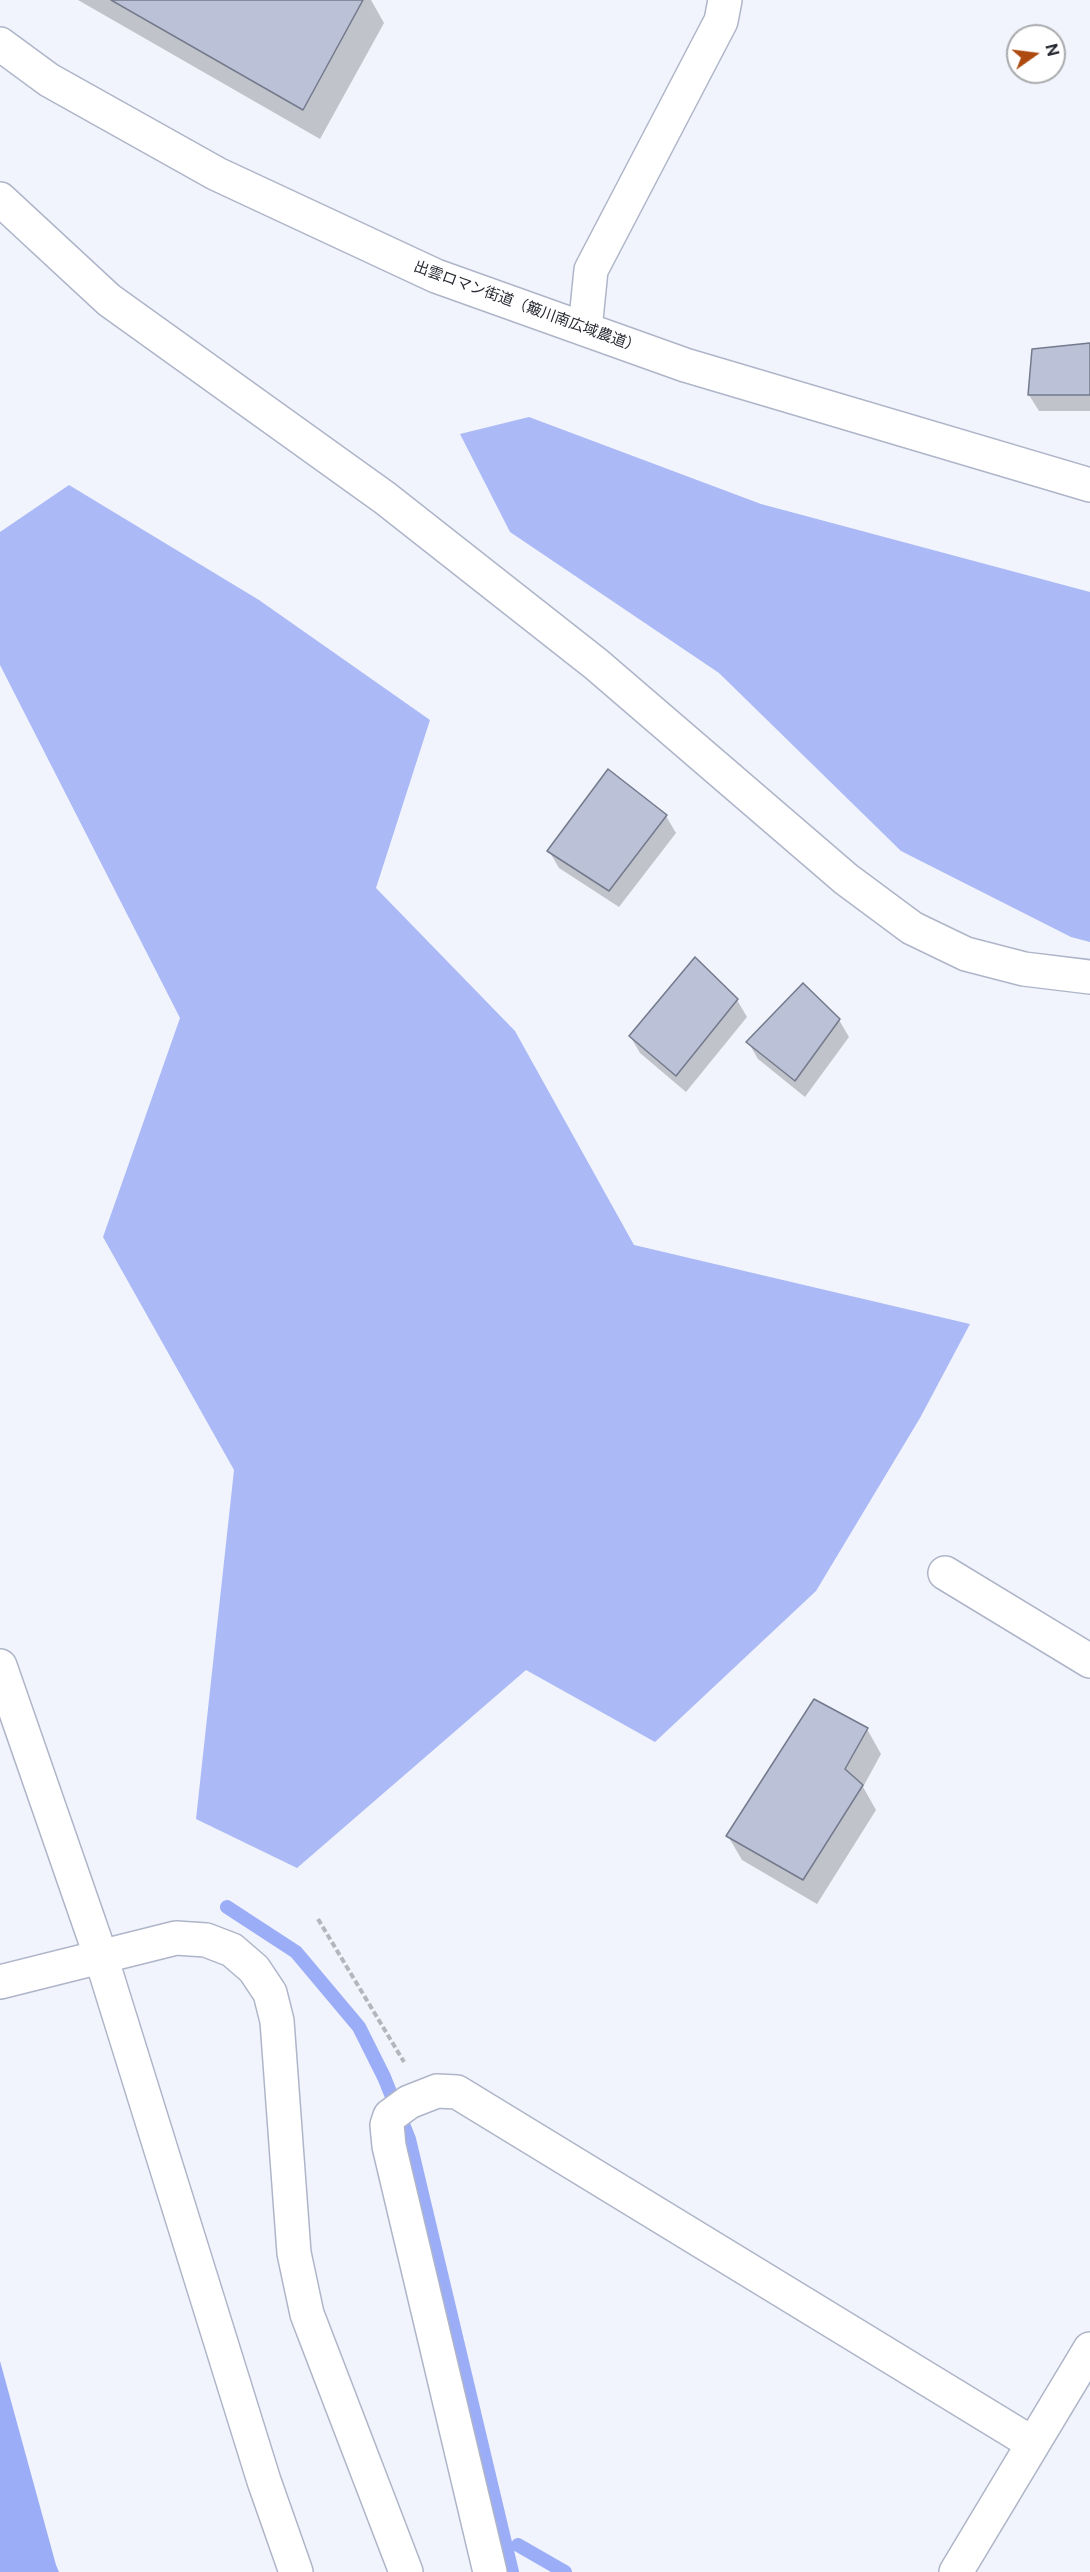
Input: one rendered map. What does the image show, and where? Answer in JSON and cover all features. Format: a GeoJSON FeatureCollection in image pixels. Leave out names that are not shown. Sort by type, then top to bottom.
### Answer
{"type":"FeatureCollection","features":[{"type":"Feature","properties":{"kind":"street"},"geometry":{"type":"LineString","coordinates":[[585,329],[591,270],[722,21],[725,0]]}},
{"type":"Feature","properties":{"kind":"street","name":"出雲ロマン街道（簸川南広域農道）"},"geometry":{"type":"LineString","coordinates":[[0,44],[49,80],[217,174],[436,276],[684,365],[1090,485]]}},
{"type":"Feature","properties":{"kind":"street"},"geometry":{"type":"LineString","coordinates":[[0,199],[109,300],[385,498],[596,664],[846,879],[912,928],[978,957],[1024,969],[1090,977]]}},
{"type":"Feature","properties":{"kind":"street"},"geometry":{"type":"LineString","coordinates":[[945,1573],[1090,1661]]}},
{"type":"Feature","properties":{"kind":"street"},"geometry":{"type":"LineString","coordinates":[[0,1666],[101,1957],[261,2470],[296,2572]]}},
{"type":"Feature","properties":{"kind":"street"},"geometry":{"type":"LineString","coordinates":[[0,1982],[176,1938],[206,1940],[232,1950],[254,1969],[270,1993],[278,2021],[294,2253],[305,2304],[406,2572]]}},
{"type":"Feature","properties":{"kind":"street"},"geometry":{"type":"LineString","coordinates":[[490,2572],[389,2146],[387,2125],[407,2104],[437,2091],[458,2092],[1032,2443]]}},
{"type":"Feature","properties":{"kind":"street"},"geometry":{"type":"LineString","coordinates":[[956,2572],[1090,2349]]}},
{"type":"Feature","properties":{"kind":"path"},"geometry":{"type":"LineString","coordinates":[[318,1919],[407,2104]]}},
{"type":"Feature","properties":{"kind":"shaded area"},"geometry":{"type":"Polygon","coordinates":[[[529,417],[761,504],[1090,592],[1090,942],[1071,937],[901,851],[719,673],[510,532],[460,434],[529,417]]]}},
{"type":"Feature","properties":{"kind":"shaded area"},"geometry":{"type":"Polygon","coordinates":[[[69,485],[259,600],[430,720],[376,888],[515,1031],[634,1245],[970,1324],[920,1418],[816,1591],[655,1742],[526,1670],[297,1868],[196,1819],[234,1470],[103,1237],[180,1018],[0,665],[0,532],[69,485]]]}},
{"type":"Feature","properties":{"kind":"shaded area"},"geometry":{"type":"Polygon","coordinates":[[[0,2361],[56,2565],[59,2572],[0,2572],[0,2361]]]}},
{"type":"Feature","properties":{"kind":"building"},"geometry":{"type":"Polygon","coordinates":[[[111,0],[363,0],[303,110],[111,0]]]}},
{"type":"Feature","properties":{"kind":"building"},"geometry":{"type":"Polygon","coordinates":[[[1090,343],[1090,395],[1028,395],[1032,349],[1090,343]]]}},
{"type":"Feature","properties":{"kind":"building"},"geometry":{"type":"Polygon","coordinates":[[[608,769],[667,815],[609,891],[547,851],[608,769]]]}},
{"type":"Feature","properties":{"kind":"building"},"geometry":{"type":"Polygon","coordinates":[[[695,957],[738,999],[676,1076],[629,1036],[695,957]]]}},
{"type":"Feature","properties":{"kind":"building"},"geometry":{"type":"Polygon","coordinates":[[[803,983],[840,1019],[795,1081],[746,1042],[803,983]]]}},
{"type":"Feature","properties":{"kind":"building"},"geometry":{"type":"Polygon","coordinates":[[[814,1699],[868,1728],[845,1769],[863,1785],[803,1880],[726,1836],[814,1699]]]}},
{"type":"Feature","properties":{"kind":"waterway"},"geometry":{"type":"LineString","coordinates":[[227,1907],[296,1952],[359,2027],[384,2077],[409,2139],[512,2572]]}},
{"type":"Feature","properties":{"kind":"waterway"},"geometry":{"type":"LineString","coordinates":[[518,2545],[565,2572]]}}]}
